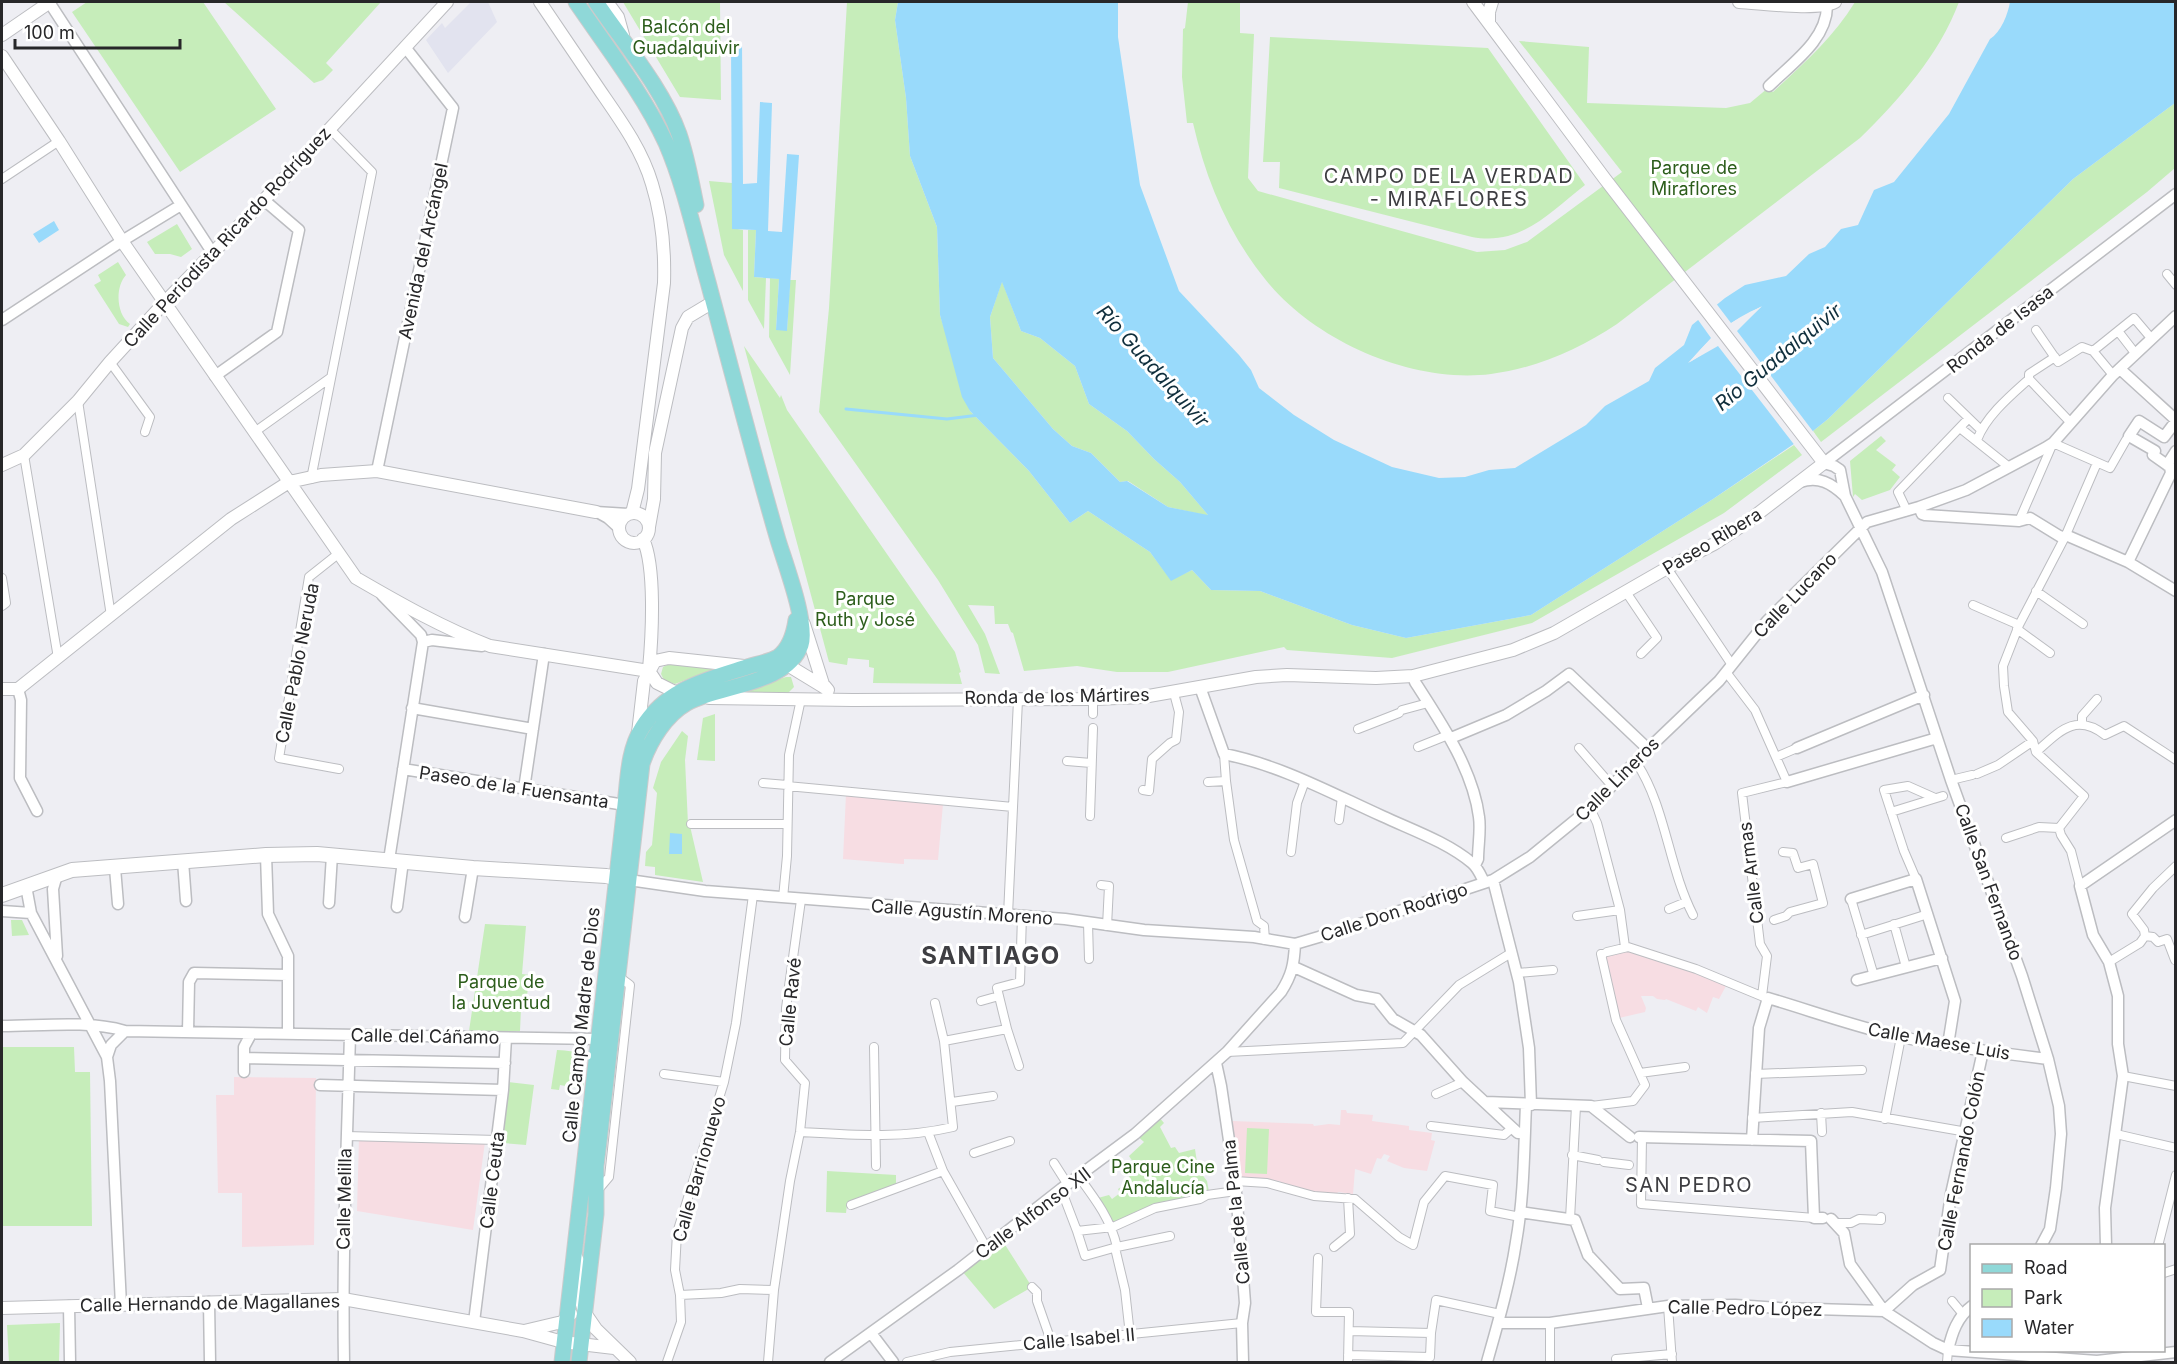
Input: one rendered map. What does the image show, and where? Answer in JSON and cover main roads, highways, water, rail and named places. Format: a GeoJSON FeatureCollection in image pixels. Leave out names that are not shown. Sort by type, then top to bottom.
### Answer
{"type":"FeatureCollection","features":[{"type":"Feature","properties":{"kind":"main road"},"geometry":{"type":"LineString","coordinates":[[576,2],[646,107],[666,143],[680,182],[712,298]]}},
{"type":"Feature","properties":{"kind":"main road"},"geometry":{"type":"LineString","coordinates":[[596,2],[651,81],[679,134],[691,180],[712,298]]}},
{"type":"Feature","properties":{"kind":"main road","name":"Calle Campo Madre de Dios"},"geometry":{"type":"LineString","coordinates":[[712,298],[796,602],[793,636],[784,651],[786,664]]}},
{"type":"Feature","properties":{"kind":"main road","name":"Calle Campo Madre de Dios"},"geometry":{"type":"LineString","coordinates":[[579,1362],[596,1214],[597,1158],[617,975],[625,805],[631,762],[638,737],[655,712],[675,693],[703,681],[748,667],[786,664]]}},
{"type":"Feature","properties":{"kind":"main road","name":"Calle Campo Madre de Dios"},"geometry":{"type":"LineString","coordinates":[[562,1362],[598,1039],[639,783],[646,754],[668,719],[683,706],[698,698],[770,675],[786,664]]}},
{"type":"Feature","properties":{"kind":"main road"},"geometry":{"type":"LineString","coordinates":[[2,895],[72,870],[267,855],[332,855],[478,869],[623,879]]}},
{"type":"Feature","properties":{"kind":"water","name":"Río Guadalquivir"},"geometry":{"type":"Polygon","coordinates":[[[898,2],[1118,2],[1118,37],[1140,185],[1179,291],[1239,355],[1251,370],[1259,388],[1294,415],[1334,440],[1392,467],[1439,478],[1465,477],[1489,470],[1515,468],[1586,425],[1605,406],[1649,381],[1655,368],[1684,345],[1692,325],[1725,298],[1745,285],[1786,276],[1809,254],[1825,247],[1841,229],[1858,225],[1874,190],[1894,182],[1949,114],[1990,39],[2003,22],[2010,2],[2175,2],[2175,103],[2073,179],[1828,419],[1813,431],[1713,499],[1531,615],[1406,638],[1352,625],[1260,591],[1211,590],[1192,570],[1171,581],[1150,552],[1088,511],[1070,523],[1029,471],[970,411],[962,397],[940,315],[937,227],[910,156],[906,98],[895,20],[898,2]],[[1002,282],[990,317],[993,358],[1053,429],[1072,446],[1091,453],[1120,482],[1127,481],[1168,507],[1208,515],[1180,482],[1127,431],[1089,404],[1075,366],[1040,338],[1021,331],[1002,282]],[[1761,307],[1722,330],[1690,362],[1728,338],[1761,307]]]}},
{"type":"Feature","properties":{"kind":"water"},"geometry":{"type":"Polygon","coordinates":[[[731,43],[742,43],[743,184],[757,183],[760,102],[772,103],[768,231],[782,232],[787,154],[799,155],[787,331],[776,330],[779,279],[754,277],[756,230],[732,229],[731,43]]]}},
{"type":"Feature","properties":{"kind":"water"},"geometry":{"type":"Polygon","coordinates":[[[54,221],[59,230],[39,243],[33,234],[54,221]]]}},
{"type":"Feature","properties":{"kind":"water"},"geometry":{"type":"Polygon","coordinates":[[[670,833],[682,834],[682,854],[669,854],[670,833]]]}},
{"type":"Feature","properties":{"kind":"waterway"},"geometry":{"type":"LineString","coordinates":[[846,409],[947,419],[979,415]]}},
{"type":"Feature","properties":{"kind":"district","name":"CAMPO DE LA VERDAD - MIRAFLORES"},"geometry":{"type":"Point","coordinates":[1449,188]}},
{"type":"Feature","properties":{"kind":"district","name":"SANTIAGO"},"geometry":{"type":"Point","coordinates":[991,955]}},
{"type":"Feature","properties":{"kind":"district","name":"SAN PEDRO"},"geometry":{"type":"Point","coordinates":[1689,1185]}},
{"type":"Feature","properties":{"kind":"park label","name":"Balcón del Guadalquivir"},"geometry":{"type":"Point","coordinates":[686,36]}},
{"type":"Feature","properties":{"kind":"park label","name":"Parque de Miraflores"},"geometry":{"type":"Point","coordinates":[1694,177]}},
{"type":"Feature","properties":{"kind":"park label","name":"Parque Ruth y José"},"geometry":{"type":"Point","coordinates":[865,608]}},
{"type":"Feature","properties":{"kind":"park label","name":"Parque de la Juventud"},"geometry":{"type":"Point","coordinates":[501,991]}},
{"type":"Feature","properties":{"kind":"park label","name":"Parque Cine Andalucía"},"geometry":{"type":"Point","coordinates":[1163,1176]}}]}
